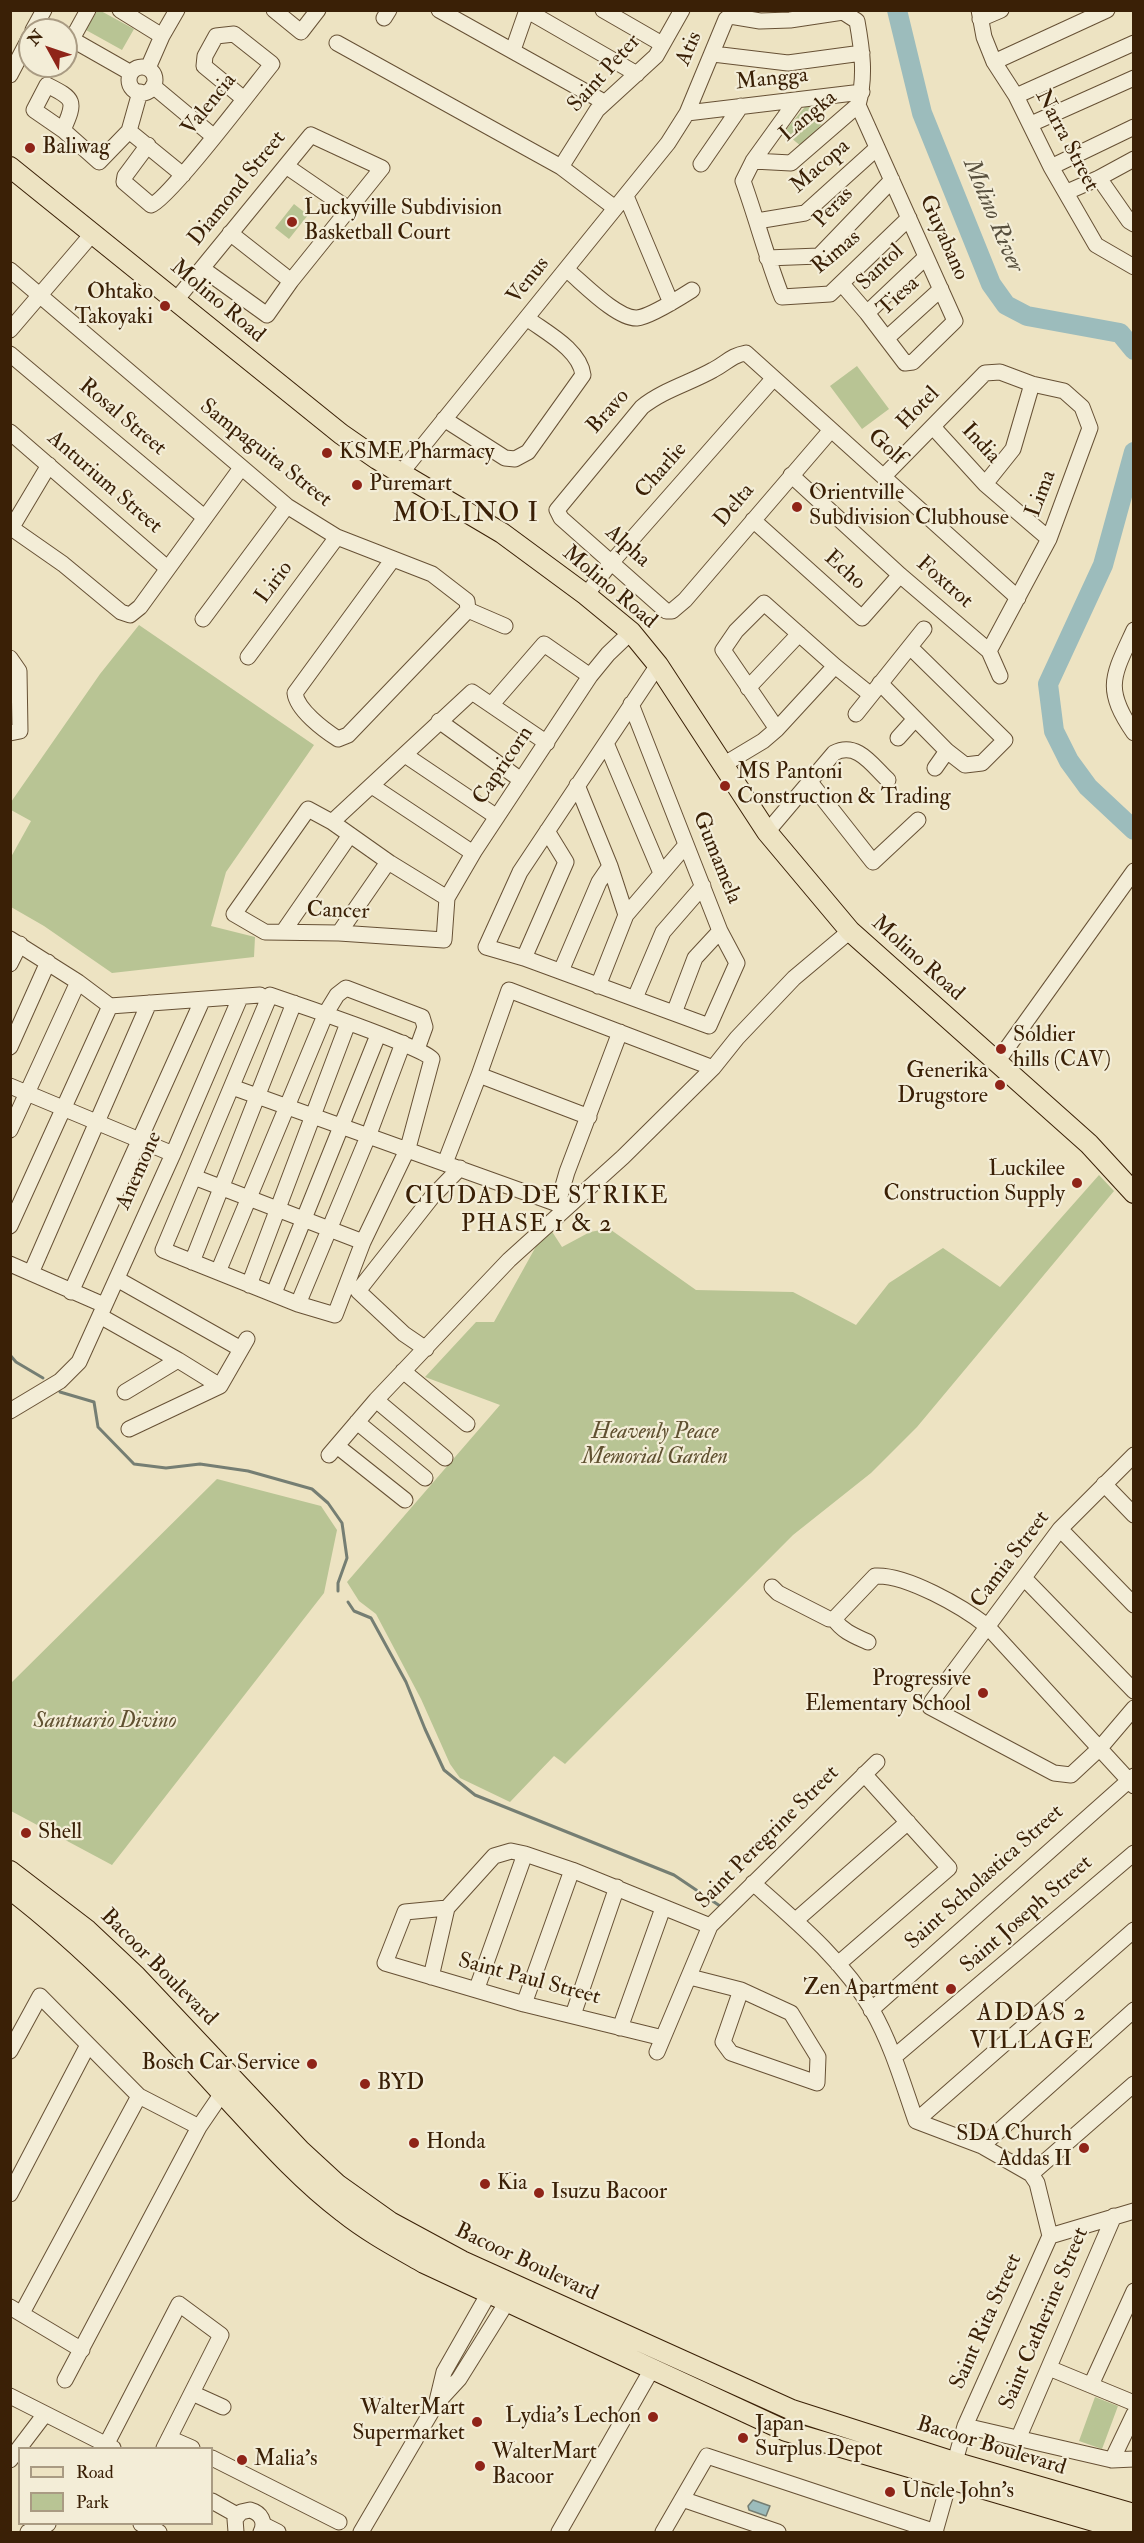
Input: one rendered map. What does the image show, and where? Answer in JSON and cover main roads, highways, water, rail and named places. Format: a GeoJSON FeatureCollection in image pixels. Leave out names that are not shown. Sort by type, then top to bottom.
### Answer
{"type":"FeatureCollection","features":[{"type":"Feature","properties":{"kind":"main road","name":"Molino Road"},"geometry":{"type":"LineString","coordinates":[[10,167],[341,434],[502,533],[586,595],[631,632],[658,665],[767,832],[850,932],[1089,1144],[1134,1193]]}},
{"type":"Feature","properties":{"kind":"main road","name":"Bacoor Boulevard"},"geometry":{"type":"LineString","coordinates":[[10,1871],[96,1938],[136,1976],[227,2085],[286,2162],[342,2212],[424,2263],[786,2431],[1134,2514]]}},
{"type":"Feature","properties":{"kind":"main road","name":"Bacoor Boulevard"},"geometry":{"type":"LineString","coordinates":[[10,1889],[83,1951],[338,2184],[390,2222],[432,2246],[792,2410],[952,2470],[1131,2532]]}},
{"type":"Feature","properties":{"kind":"water"},"geometry":{"type":"Polygon","coordinates":[[[753,2500],[770,2506],[766,2516],[749,2510],[748,2506],[753,2500]]]}},
{"type":"Feature","properties":{"kind":"waterway","name":"Molino River"},"geometry":{"type":"LineString","coordinates":[[897,10],[922,113],[991,284],[1006,305],[1027,316],[1120,333],[1134,350]]}},
{"type":"Feature","properties":{"kind":"waterway","name":"Molino River"},"geometry":{"type":"LineString","coordinates":[[1134,452],[1103,565],[1048,684],[1054,731],[1069,761],[1088,787],[1134,830]]}},
{"type":"Feature","properties":{"kind":"waterway"},"geometry":{"type":"LineString","coordinates":[[10,1355],[16,1362],[43,1378]]}},
{"type":"Feature","properties":{"kind":"waterway"},"geometry":{"type":"LineString","coordinates":[[60,1392],[94,1402],[98,1427],[134,1464],[166,1468],[200,1464],[248,1471],[312,1489],[328,1503],[342,1523],[347,1558],[338,1583],[338,1591]]}},
{"type":"Feature","properties":{"kind":"waterway"},"geometry":{"type":"LineString","coordinates":[[348,1602],[354,1611],[371,1618],[406,1682],[444,1770],[475,1795],[674,1875],[720,1906]]}},
{"type":"Feature","properties":{"kind":"place","name":"Baliwag"},"geometry":{"type":"Point","coordinates":[30,148]}},
{"type":"Feature","properties":{"kind":"place","name":"Luckyville Subdivision Basketball Court"},"geometry":{"type":"Point","coordinates":[292,222]}},
{"type":"Feature","properties":{"kind":"place","name":"Ohtako Takoyaki"},"geometry":{"type":"Point","coordinates":[165,306]}},
{"type":"Feature","properties":{"kind":"place","name":"KSME Pharmacy"},"geometry":{"type":"Point","coordinates":[327,453]}},
{"type":"Feature","properties":{"kind":"place","name":"Puremart"},"geometry":{"type":"Point","coordinates":[357,485]}},
{"type":"Feature","properties":{"kind":"place","name":"Orientville Subdivision Clubhouse"},"geometry":{"type":"Point","coordinates":[797,507]}},
{"type":"Feature","properties":{"kind":"place","name":"MS Pantoni Construction & Trading"},"geometry":{"type":"Point","coordinates":[725,786]}},
{"type":"Feature","properties":{"kind":"place","name":"Soldier hills (CAV)"},"geometry":{"type":"Point","coordinates":[1001,1049]}},
{"type":"Feature","properties":{"kind":"place","name":"Generika Drugstore"},"geometry":{"type":"Point","coordinates":[1000,1085]}},
{"type":"Feature","properties":{"kind":"place","name":"Luckilee Construction Supply"},"geometry":{"type":"Point","coordinates":[1077,1183]}},
{"type":"Feature","properties":{"kind":"place","name":"Progressive Elementary School"},"geometry":{"type":"Point","coordinates":[983,1693]}},
{"type":"Feature","properties":{"kind":"place","name":"Shell"},"geometry":{"type":"Point","coordinates":[26,1833]}},
{"type":"Feature","properties":{"kind":"place","name":"Zen Apartment"},"geometry":{"type":"Point","coordinates":[951,1989]}},
{"type":"Feature","properties":{"kind":"place","name":"Bosch Car Service"},"geometry":{"type":"Point","coordinates":[312,2064]}},
{"type":"Feature","properties":{"kind":"place","name":"BYD"},"geometry":{"type":"Point","coordinates":[365,2084]}},
{"type":"Feature","properties":{"kind":"place","name":"Honda"},"geometry":{"type":"Point","coordinates":[414,2143]}},
{"type":"Feature","properties":{"kind":"place","name":"SDA Church Addas II"},"geometry":{"type":"Point","coordinates":[1084,2148]}},
{"type":"Feature","properties":{"kind":"place","name":"Kia"},"geometry":{"type":"Point","coordinates":[485,2184]}},
{"type":"Feature","properties":{"kind":"place","name":"Isuzu Bacoor"},"geometry":{"type":"Point","coordinates":[539,2193]}},
{"type":"Feature","properties":{"kind":"place","name":"Lydia's Lechon"},"geometry":{"type":"Point","coordinates":[653,2417]}},
{"type":"Feature","properties":{"kind":"place","name":"WalterMart Supermarket"},"geometry":{"type":"Point","coordinates":[477,2422]}},
{"type":"Feature","properties":{"kind":"place","name":"Japan Surplus Depot"},"geometry":{"type":"Point","coordinates":[743,2438]}},
{"type":"Feature","properties":{"kind":"place","name":"Malia's"},"geometry":{"type":"Point","coordinates":[242,2460]}},
{"type":"Feature","properties":{"kind":"place","name":"WalterMart Bacoor"},"geometry":{"type":"Point","coordinates":[480,2466]}},
{"type":"Feature","properties":{"kind":"place","name":"Uncle John's"},"geometry":{"type":"Point","coordinates":[890,2492]}},
{"type":"Feature","properties":{"kind":"district","name":"MOLINO I"},"geometry":{"type":"Point","coordinates":[466,515]}},
{"type":"Feature","properties":{"kind":"district","name":"CIUDAD DE STRIKE PHASE 1 & 2"},"geometry":{"type":"Point","coordinates":[537,1212]}},
{"type":"Feature","properties":{"kind":"district","name":"ADDAS 2 VILLAGE"},"geometry":{"type":"Point","coordinates":[1032,2029]}},
{"type":"Feature","properties":{"kind":"park label","name":"Heavenly Peace Memorial Garden"},"geometry":{"type":"Point","coordinates":[655,1446]}},
{"type":"Feature","properties":{"kind":"park label","name":"Santuario Divino"},"geometry":{"type":"Point","coordinates":[105,1722]}}]}
